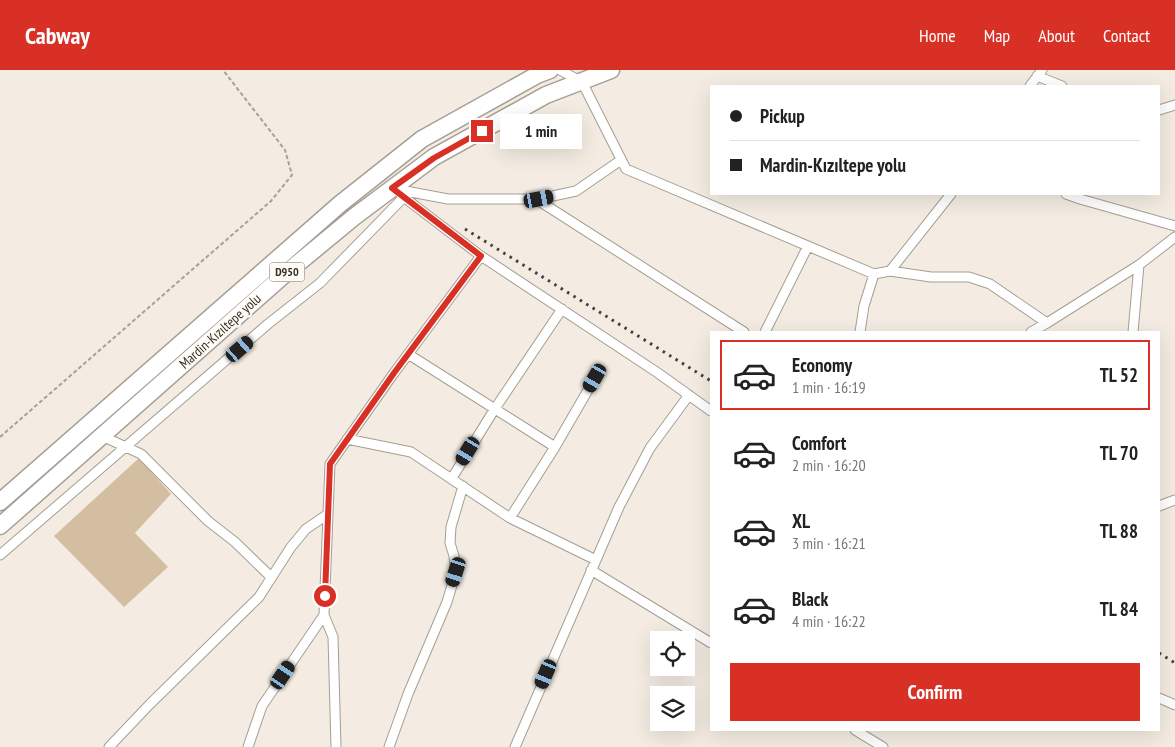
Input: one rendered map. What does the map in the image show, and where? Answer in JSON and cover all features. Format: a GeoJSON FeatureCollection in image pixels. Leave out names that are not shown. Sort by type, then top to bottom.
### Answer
{"type":"FeatureCollection","features":[{"type":"Feature","properties":{"kind":"highway","name":"Mardin-Kızıltepe yolu"},"geometry":{"type":"LineString","coordinates":[[0,502],[340,204],[378,173],[422,139],[537,75],[550,70]]}},
{"type":"Feature","properties":{"kind":"highway","name":"Mardin-Kızıltepe yolu"},"geometry":{"type":"LineString","coordinates":[[0,526],[285,274],[354,217],[398,193],[443,153],[546,95],[611,70]]}},
{"type":"Feature","properties":{"kind":"street"},"geometry":{"type":"LineString","coordinates":[[560,70],[582,82],[626,169],[874,274],[890,271],[931,277],[969,277],[990,284],[1044,327],[1139,265],[1175,237]]}},
{"type":"Feature","properties":{"kind":"street"},"geometry":{"type":"LineString","coordinates":[[1031,85],[1039,73],[1060,85]]}},
{"type":"Feature","properties":{"kind":"street"},"geometry":{"type":"LineString","coordinates":[[1160,110],[1175,105]]}},
{"type":"Feature","properties":{"kind":"street"},"geometry":{"type":"LineString","coordinates":[[398,193],[448,199],[536,199],[576,191],[621,160]]}},
{"type":"Feature","properties":{"kind":"street"},"geometry":{"type":"LineString","coordinates":[[398,193],[481,256],[658,373],[710,411]]}},
{"type":"Feature","properties":{"kind":"street"},"geometry":{"type":"LineString","coordinates":[[0,555],[127,448],[268,324],[320,283],[398,193]]}},
{"type":"Feature","properties":{"kind":"street"},"geometry":{"type":"LineString","coordinates":[[890,271],[950,195]]}},
{"type":"Feature","properties":{"kind":"street"},"geometry":{"type":"LineString","coordinates":[[1069,195],[1175,226]]}},
{"type":"Feature","properties":{"kind":"street"},"geometry":{"type":"LineString","coordinates":[[536,199],[742,331]]}},
{"type":"Feature","properties":{"kind":"street"},"geometry":{"type":"LineString","coordinates":[[766,331],[808,246]]}},
{"type":"Feature","properties":{"kind":"street"},"geometry":{"type":"LineString","coordinates":[[336,747],[332,637],[324,615],[330,464],[408,354],[481,256]]}},
{"type":"Feature","properties":{"kind":"street"},"geometry":{"type":"LineString","coordinates":[[1134,331],[1139,265]]}},
{"type":"Feature","properties":{"kind":"street"},"geometry":{"type":"LineString","coordinates":[[860,331],[864,306],[874,274]]}},
{"type":"Feature","properties":{"kind":"street"},"geometry":{"type":"LineString","coordinates":[[452,478],[494,410],[562,309]]}},
{"type":"Feature","properties":{"kind":"street"},"geometry":{"type":"LineString","coordinates":[[408,354],[555,447]]}},
{"type":"Feature","properties":{"kind":"street"},"geometry":{"type":"LineString","coordinates":[[510,518],[555,447],[595,378]]}},
{"type":"Feature","properties":{"kind":"street"},"geometry":{"type":"LineString","coordinates":[[515,747],[619,507],[650,448],[688,396]]}},
{"type":"Feature","properties":{"kind":"street"},"geometry":{"type":"LineString","coordinates":[[102,436],[141,454],[208,521],[235,542],[271,576]]}},
{"type":"Feature","properties":{"kind":"street"},"geometry":{"type":"LineString","coordinates":[[347,440],[411,452],[510,518],[596,560]]}},
{"type":"Feature","properties":{"kind":"street"},"geometry":{"type":"LineString","coordinates":[[389,747],[408,694],[447,602],[456,572],[450,543],[451,527],[464,486]]}},
{"type":"Feature","properties":{"kind":"street"},"geometry":{"type":"LineString","coordinates":[[1160,506],[1175,500]]}},
{"type":"Feature","properties":{"kind":"street"},"geometry":{"type":"LineString","coordinates":[[110,747],[149,705],[258,597],[290,548],[306,529],[328,514]]}},
{"type":"Feature","properties":{"kind":"street"},"geometry":{"type":"LineString","coordinates":[[591,570],[710,642]]}},
{"type":"Feature","properties":{"kind":"street"},"geometry":{"type":"LineString","coordinates":[[248,747],[262,706],[324,615]]}},
{"type":"Feature","properties":{"kind":"street"},"geometry":{"type":"LineString","coordinates":[[1160,698],[1175,705]]}},
{"type":"Feature","properties":{"kind":"street"},"geometry":{"type":"LineString","coordinates":[[857,731],[883,747]]}},
{"type":"Feature","properties":{"kind":"path"},"geometry":{"type":"LineString","coordinates":[[0,437],[271,201],[292,175],[285,150],[223,70]]}},
{"type":"Feature","properties":{"kind":"shaded area"},"geometry":{"type":"Polygon","coordinates":[[[139,458],[171,494],[135,533],[168,567],[124,607],[54,536],[139,458]]]}},
{"type":"Feature","properties":{"kind":"railway"},"geometry":{"type":"LineString","coordinates":[[465,229],[710,380]]}},
{"type":"Feature","properties":{"kind":"railway"},"geometry":{"type":"LineString","coordinates":[[1160,654],[1175,663]]}},
{"type":"Feature","properties":{"kind":"route"},"geometry":{"type":"LineString","coordinates":[[325,596],[330,464],[394,373],[481,256],[392,188],[434,158],[482,131]]}}]}
